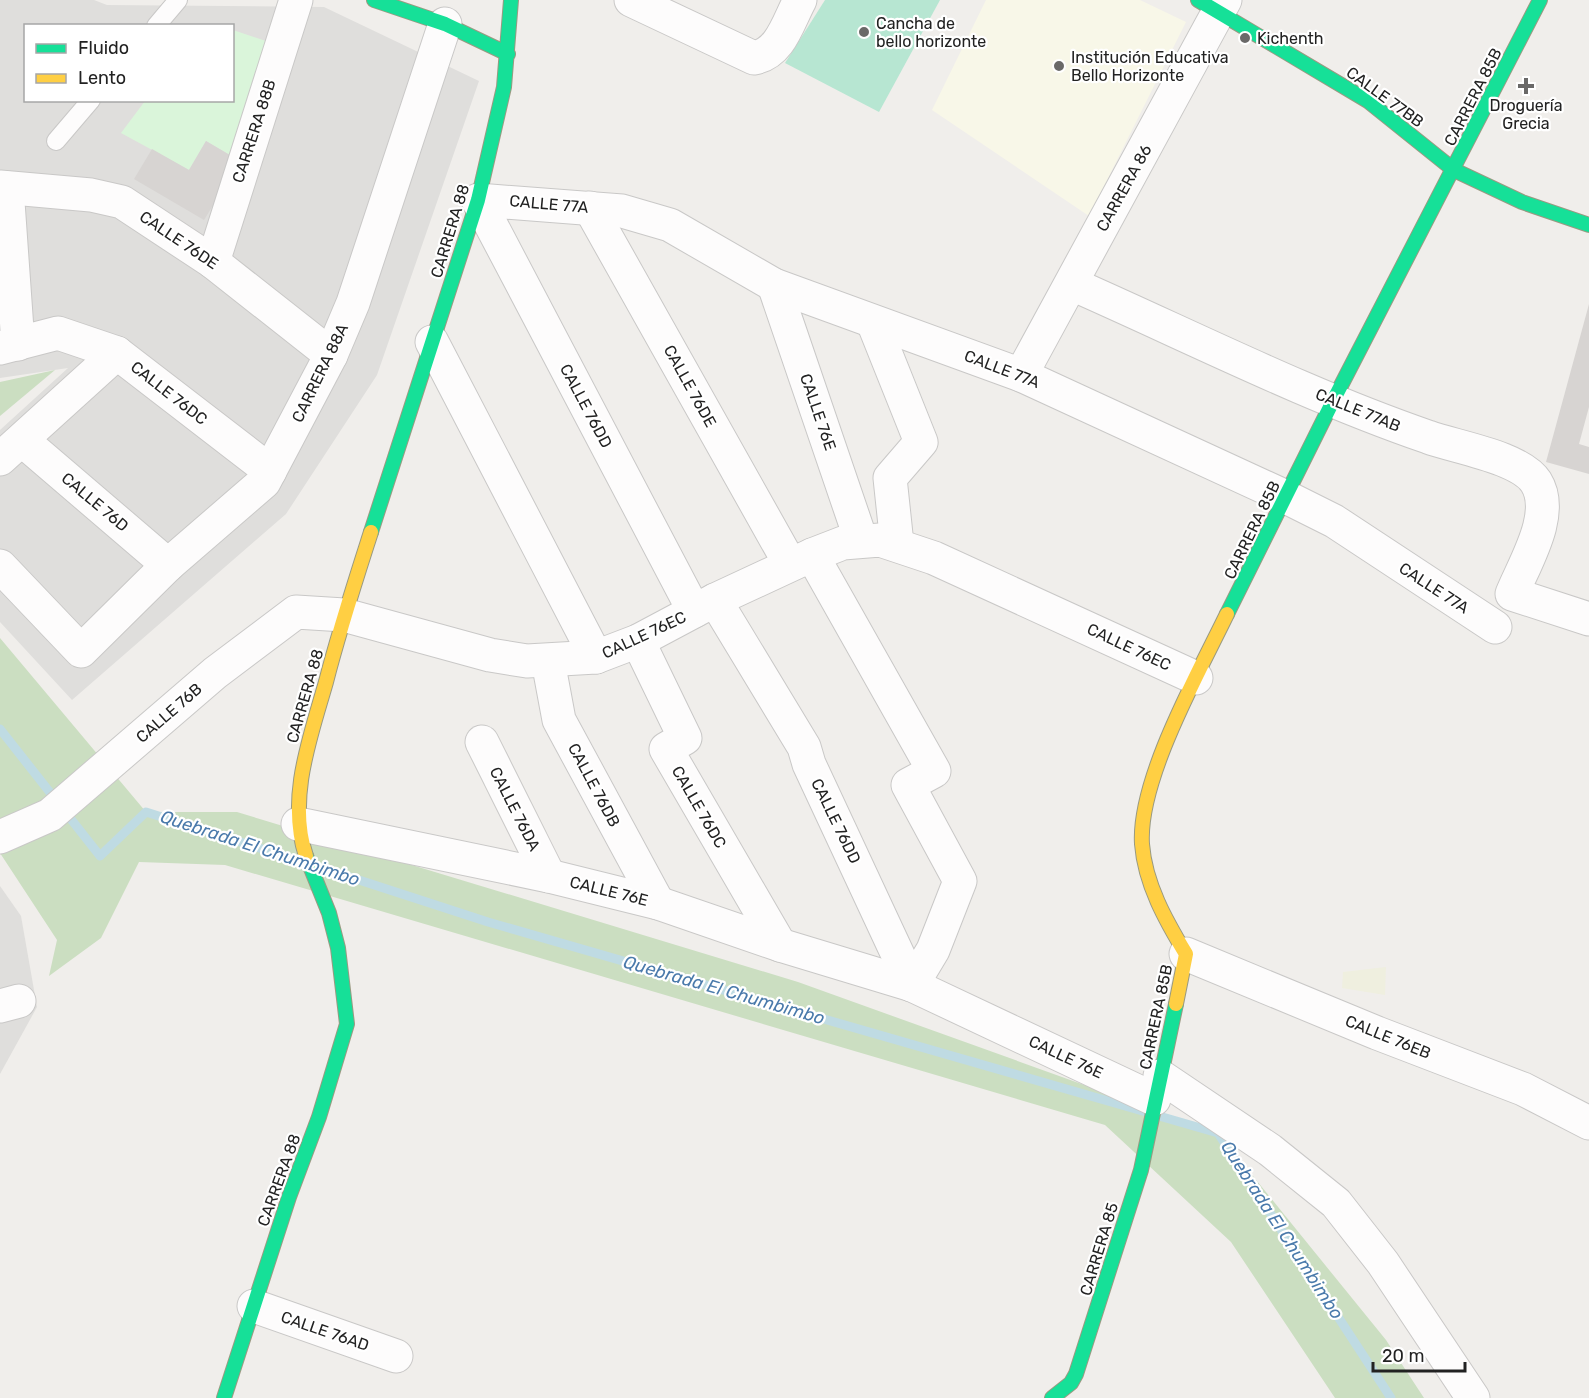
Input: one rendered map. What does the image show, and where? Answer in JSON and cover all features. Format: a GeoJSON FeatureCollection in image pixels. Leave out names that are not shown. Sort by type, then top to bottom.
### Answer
{"type":"FeatureCollection","features":[{"type":"Feature","properties":{"kind":"street","name":"CARRERA 88B"},"geometry":{"type":"LineString","coordinates":[[213,262],[296,0]]}},
{"type":"Feature","properties":{"kind":"street"},"geometry":{"type":"LineString","coordinates":[[374,0],[445,24],[508,54]]}},
{"type":"Feature","properties":{"kind":"street","name":"CARRERA 88"},"geometry":{"type":"LineString","coordinates":[[224,1398],[289,1197],[319,1117],[347,1024],[338,948],[329,913],[301,839],[303,764],[344,615],[478,200],[500,110],[508,54],[511,0]]}},
{"type":"Feature","properties":{"kind":"street"},"geometry":{"type":"LineString","coordinates":[[631,0],[754,58],[765,56],[775,49],[800,0]]}},
{"type":"Feature","properties":{"kind":"street","name":"CARRERA 85B"},"geometry":{"type":"LineString","coordinates":[[1157,1087],[1186,954],[1153,893],[1146,870],[1142,843],[1146,796],[1168,738],[1196,678],[1333,401],[1540,0]]}},
{"type":"Feature","properties":{"kind":"street","name":"CALLE 77BB"},"geometry":{"type":"LineString","coordinates":[[1214,4],[1368,101],[1454,170],[1522,202],[1589,225]]}},
{"type":"Feature","properties":{"kind":"street","name":"CARRERA 86"},"geometry":{"type":"LineString","coordinates":[[1021,375],[1072,284],[1214,4]]}},
{"type":"Feature","properties":{"kind":"street","name":"CARRERA 88A"},"geometry":{"type":"LineString","coordinates":[[0,566],[81,651],[168,564],[264,482],[331,355],[353,303],[445,24]]}},
{"type":"Feature","properties":{"kind":"street","name":"CALLE 76DE"},"geometry":{"type":"LineString","coordinates":[[4,188],[91,195],[122,202],[213,262],[331,355]]}},
{"type":"Feature","properties":{"kind":"street"},"geometry":{"type":"LineString","coordinates":[[4,188],[9,346]]}},
{"type":"Feature","properties":{"kind":"street","name":"CALLE 77A"},"geometry":{"type":"LineString","coordinates":[[478,200],[622,210],[670,225],[774,285],[1021,375],[1286,497],[1334,521],[1495,627]]}},
{"type":"Feature","properties":{"kind":"street","name":"CALLE 76DD"},"geometry":{"type":"LineString","coordinates":[[478,200],[705,606],[804,747],[809,764],[912,985]]}},
{"type":"Feature","properties":{"kind":"street","name":"CALLE 76DE"},"geometry":{"type":"LineString","coordinates":[[590,208],[699,403],[801,559]]}},
{"type":"Feature","properties":{"kind":"street","name":"CALLE 77AB"},"geometry":{"type":"LineString","coordinates":[[1072,284],[1333,401],[1428,437],[1510,463],[1535,480],[1541,493],[1539,526],[1512,594],[1589,619]]}},
{"type":"Feature","properties":{"kind":"street","name":"CALLE 76E"},"geometry":{"type":"LineString","coordinates":[[774,285],[861,540]]}},
{"type":"Feature","properties":{"kind":"street"},"geometry":{"type":"LineString","coordinates":[[873,322],[921,442],[890,478],[897,544]]}},
{"type":"Feature","properties":{"kind":"street","name":"CALLE 76DC"},"geometry":{"type":"LineString","coordinates":[[9,346],[58,333],[117,353],[270,471]]}},
{"type":"Feature","properties":{"kind":"street"},"geometry":{"type":"LineString","coordinates":[[432,342],[596,657]]}},
{"type":"Feature","properties":{"kind":"street"},"geometry":{"type":"LineString","coordinates":[[11,450],[117,353]]}},
{"type":"Feature","properties":{"kind":"street","name":"CALLE 76D"},"geometry":{"type":"LineString","coordinates":[[11,450],[168,564]]}},
{"type":"Feature","properties":{"kind":"street","name":"CALLE 76EC"},"geometry":{"type":"LineString","coordinates":[[344,615],[490,655],[527,661],[596,657],[638,641],[801,559],[843,543],[880,540],[897,544],[1196,678]]}},
{"type":"Feature","properties":{"kind":"street"},"geometry":{"type":"LineString","coordinates":[[801,559],[934,771],[909,785],[960,881],[933,950],[912,985]]}},
{"type":"Feature","properties":{"kind":"street","name":"CALLE 76B"},"geometry":{"type":"LineString","coordinates":[[0,837],[50,814],[215,674],[296,612],[344,615]]}},
{"type":"Feature","properties":{"kind":"street","name":"CALLE 76DC"},"geometry":{"type":"LineString","coordinates":[[638,641],[685,738],[666,749],[780,945]]}},
{"type":"Feature","properties":{"kind":"street","name":"CALLE 76DB"},"geometry":{"type":"LineString","coordinates":[[548,661],[559,720],[658,903]]}},
{"type":"Feature","properties":{"kind":"street","name":"CALLE 76DA"},"geometry":{"type":"LineString","coordinates":[[482,742],[549,876]]}},
{"type":"Feature","properties":{"kind":"street","name":"CALLE 76E"},"geometry":{"type":"LineString","coordinates":[[301,839],[549,876],[658,903],[780,945],[912,985],[1157,1087],[1270,1149],[1336,1203],[1383,1263],[1473,1398]]}},
{"type":"Feature","properties":{"kind":"street","name":"CALLE 76EB"},"geometry":{"type":"LineString","coordinates":[[1186,954],[1377,1033],[1523,1089],[1589,1123]]}},
{"type":"Feature","properties":{"kind":"street","name":"CARRERA 85"},"geometry":{"type":"LineString","coordinates":[[1053,1398],[1071,1383],[1086,1343],[1141,1170],[1157,1087]]}},
{"type":"Feature","properties":{"kind":"street","name":"CALLE 76AD"},"geometry":{"type":"LineString","coordinates":[[254,1306],[396,1356]]}},
{"type":"Feature","properties":{"kind":"lane"},"geometry":{"type":"LineString","coordinates":[[158,24],[178,0]]}},
{"type":"Feature","properties":{"kind":"lane"},"geometry":{"type":"LineString","coordinates":[[56,141],[89,102]]}},
{"type":"Feature","properties":{"kind":"shaded area"},"geometry":{"type":"Polygon","coordinates":[[[0,0],[94,0],[107,5],[324,7],[479,81],[377,375],[286,514],[72,700],[0,622],[0,430],[68,368],[0,378],[0,0]]]}},
{"type":"Feature","properties":{"kind":"shaded area","name":"Institución Educativa Bello Horizonte"},"geometry":{"type":"Polygon","coordinates":[[[986,0],[1140,0],[1186,22],[1089,216],[932,110],[986,0]]]}},
{"type":"Feature","properties":{"kind":"shaded area"},"geometry":{"type":"Polygon","coordinates":[[[0,886],[21,916],[37,1007],[0,1074],[0,886]]]}},
{"type":"Feature","properties":{"kind":"green space","name":"Cancha de bello horizonte"},"geometry":{"type":"Polygon","coordinates":[[[825,0],[940,0],[879,112],[785,63],[825,0]]]}},
{"type":"Feature","properties":{"kind":"green space"},"geometry":{"type":"Polygon","coordinates":[[[234,30],[275,44],[240,161],[206,141],[189,170],[121,133],[144,102],[234,102],[234,30]]]}},
{"type":"Feature","properties":{"kind":"green space"},"geometry":{"type":"Polygon","coordinates":[[[55,370],[0,416],[0,382],[55,370]]]}},
{"type":"Feature","properties":{"kind":"green space"},"geometry":{"type":"Polygon","coordinates":[[[0,638],[146,812],[237,812],[798,982],[1218,1133],[1386,1340],[1424,1398],[1335,1398],[1231,1242],[1105,1125],[225,865],[139,862],[101,938],[49,976],[57,940],[0,853],[0,638]]]}},
{"type":"Feature","properties":{"kind":"green space"},"geometry":{"type":"Polygon","coordinates":[[[1386,967],[1385,995],[1342,988],[1343,972],[1386,967]]]}},
{"type":"Feature","properties":{"kind":"building"},"geometry":{"type":"Polygon","coordinates":[[[206,141],[240,161],[204,220],[134,179],[152,149],[189,170],[206,141]]]}},
{"type":"Feature","properties":{"kind":"building"},"geometry":{"type":"Polygon","coordinates":[[[1589,304],[1589,407],[1579,444],[1589,447],[1589,474],[1546,462],[1589,304]]]}},
{"type":"Feature","properties":{"kind":"waterway","name":"Quebrada El Chumbimbo"},"geometry":{"type":"LineString","coordinates":[[0,729],[100,856],[146,812],[300,861]]}},
{"type":"Feature","properties":{"kind":"waterway","name":"Quebrada El Chumbimbo"},"geometry":{"type":"LineString","coordinates":[[319,867],[488,922],[1146,1112]]}},
{"type":"Feature","properties":{"kind":"waterway","name":"Quebrada El Chumbimbo"},"geometry":{"type":"LineString","coordinates":[[1159,1116],[1218,1133],[1391,1398]]}},
{"type":"Feature","properties":{"kind":"traffic: fast"},"geometry":{"type":"LineString","coordinates":[[374,0],[445,24],[508,54]]}},
{"type":"Feature","properties":{"kind":"traffic: fast"},"geometry":{"type":"LineString","coordinates":[[371,532],[478,200],[504,87],[511,0]]}},
{"type":"Feature","properties":{"kind":"traffic: fast"},"geometry":{"type":"LineString","coordinates":[[1198,0],[1368,101],[1454,170],[1522,202],[1589,225]]}},
{"type":"Feature","properties":{"kind":"traffic: fast"},"geometry":{"type":"LineString","coordinates":[[1227,614],[1333,401],[1540,0]]}},
{"type":"Feature","properties":{"kind":"traffic: fast"},"geometry":{"type":"LineString","coordinates":[[224,1398],[289,1197],[319,1117],[347,1024],[338,948],[329,913],[306,856]]}},
{"type":"Feature","properties":{"kind":"traffic: fast"},"geometry":{"type":"LineString","coordinates":[[1052,1398],[1071,1383],[1076,1374],[1141,1170],[1176,1004]]}},
{"type":"Feature","properties":{"kind":"traffic: slow"},"geometry":{"type":"LineString","coordinates":[[306,856],[299,813],[303,769],[336,644],[371,532]]}},
{"type":"Feature","properties":{"kind":"traffic: slow"},"geometry":{"type":"LineString","coordinates":[[1176,1004],[1186,954],[1164,915],[1147,873],[1142,844],[1143,818],[1159,759],[1186,696],[1227,614]]}},
{"type":"Feature","properties":{"kind":"place","name":"Cancha de bello horizonte"},"geometry":{"type":"Point","coordinates":[864,32]}},
{"type":"Feature","properties":{"kind":"place","name":"Kichenth"},"geometry":{"type":"Point","coordinates":[1245,38]}},
{"type":"Feature","properties":{"kind":"place","name":"Institución Educativa Bello Horizonte"},"geometry":{"type":"Point","coordinates":[1059,66]}},
{"type":"Feature","properties":{"kind":"place","name":"Droguería Grecia"},"geometry":{"type":"Point","coordinates":[1526,86]}}]}
